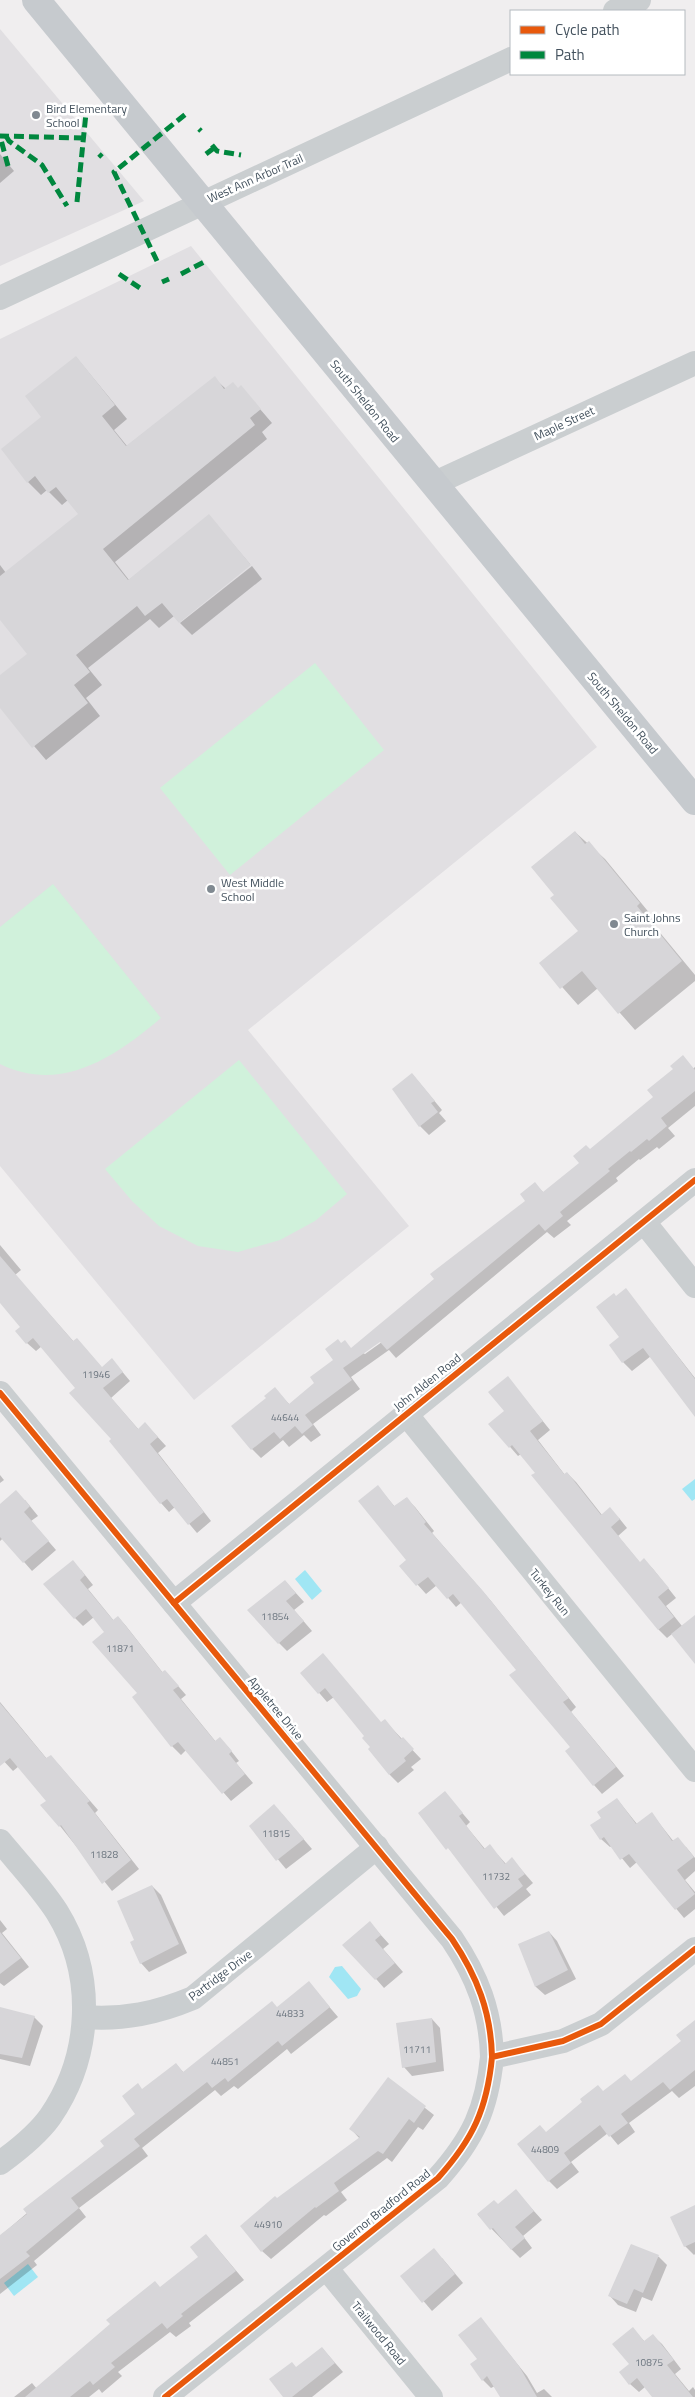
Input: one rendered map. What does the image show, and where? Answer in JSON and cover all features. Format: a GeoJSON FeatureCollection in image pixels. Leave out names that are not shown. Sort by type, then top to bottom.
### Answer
{"type":"FeatureCollection","features":[{"type":"Feature","properties":{"kind":"main road","name":"South Sheldon Road"},"geometry":{"type":"LineString","coordinates":[[36,0],[695,801]]}},
{"type":"Feature","properties":{"kind":"street"},"geometry":{"type":"LineString","coordinates":[[617,10],[639,0]]}},
{"type":"Feature","properties":{"kind":"street","name":"West Ann Arbor Trail"},"geometry":{"type":"LineString","coordinates":[[0,298],[510,59]]}},
{"type":"Feature","properties":{"kind":"street","name":"Maple Street"},"geometry":{"type":"LineString","coordinates":[[433,484],[695,363]]}},
{"type":"Feature","properties":{"kind":"street","name":"John Alden Road"},"geometry":{"type":"LineString","coordinates":[[174,1603],[695,1180]]}},
{"type":"Feature","properties":{"kind":"street"},"geometry":{"type":"LineString","coordinates":[[644,1222],[695,1286]]}},
{"type":"Feature","properties":{"kind":"street","name":"Appletree Drive"},"geometry":{"type":"LineString","coordinates":[[0,1394],[452,1939],[469,1963],[480,1987],[488,2011],[492,2057]]}},
{"type":"Feature","properties":{"kind":"street","name":"Turkey Run"},"geometry":{"type":"LineString","coordinates":[[406,1414],[695,1770]]}},
{"type":"Feature","properties":{"kind":"street"},"geometry":{"type":"LineString","coordinates":[[0,1841],[57,1912],[70,1937],[79,1962],[84,1987],[82,2042],[76,2065],[63,2095],[49,2118],[0,2164]]}},
{"type":"Feature","properties":{"kind":"street","name":"Partridge Drive"},"geometry":{"type":"LineString","coordinates":[[84,2017],[111,2019],[139,2016],[165,2010],[193,1998],[377,1847]]}},
{"type":"Feature","properties":{"kind":"street"},"geometry":{"type":"LineString","coordinates":[[492,2057],[563,2041],[601,2024],[695,1949]]}},
{"type":"Feature","properties":{"kind":"street","name":"Governor Bradford Road"},"geometry":{"type":"LineString","coordinates":[[165,2397],[420,2194],[458,2156],[474,2131],[484,2108],[490,2085],[492,2057]]}},
{"type":"Feature","properties":{"kind":"street","name":"Trailwood Road"},"geometry":{"type":"LineString","coordinates":[[327,2269],[431,2397]]}},
{"type":"Feature","properties":{"kind":"shaded area","name":"Bird Elementary School"},"geometry":{"type":"Polygon","coordinates":[[[0,29],[144,201],[0,266],[0,29]]]}},
{"type":"Feature","properties":{"kind":"shaded area","name":"West Middle School"},"geometry":{"type":"Polygon","coordinates":[[[191,246],[597,747],[248,1030],[409,1226],[194,1400],[0,1166],[0,339],[191,246]]]}},
{"type":"Feature","properties":{"kind":"green space"},"geometry":{"type":"Polygon","coordinates":[[[315,663],[384,750],[230,875],[160,788],[315,663]]]}},
{"type":"Feature","properties":{"kind":"green space"},"geometry":{"type":"Polygon","coordinates":[[[53,884],[161,1018],[106,1058],[66,1073],[44,1075],[23,1072],[0,1064],[0,927],[53,884]]]}},
{"type":"Feature","properties":{"kind":"green space"},"geometry":{"type":"Polygon","coordinates":[[[239,1060],[347,1194],[315,1221],[280,1240],[238,1252],[198,1246],[159,1226],[132,1201],[105,1169],[239,1060]]]}},
{"type":"Feature","properties":{"kind":"water"},"geometry":{"type":"Polygon","coordinates":[[[695,1479],[695,1499],[692,1501],[682,1489],[695,1479]]]}},
{"type":"Feature","properties":{"kind":"water"},"geometry":{"type":"Polygon","coordinates":[[[305,1570],[322,1591],[312,1600],[295,1579],[305,1570]]]}},
{"type":"Feature","properties":{"kind":"water"},"geometry":{"type":"Polygon","coordinates":[[[342,1966],[361,1989],[357,1996],[348,1999],[329,1977],[335,1967],[342,1966]]]}},
{"type":"Feature","properties":{"kind":"water"},"geometry":{"type":"Polygon","coordinates":[[[28,2264],[38,2277],[14,2296],[4,2283],[28,2264]]]}},
{"type":"Feature","properties":{"kind":"building"},"geometry":{"type":"Polygon","coordinates":[[[76,356],[115,405],[102,416],[126,446],[215,376],[224,389],[233,382],[238,388],[241,385],[261,409],[250,418],[255,425],[103,549],[128,580],[209,514],[251,565],[179,623],[162,603],[145,616],[137,606],[76,655],[90,672],[74,685],[88,703],[32,748],[0,708],[0,675],[27,654],[0,620],[0,576],[78,514],[56,487],[48,493],[35,476],[27,483],[1,449],[41,417],[25,396],[76,356]]]}},
{"type":"Feature","properties":{"kind":"building","name":"Saint Johns Church"},"geometry":{"type":"Polygon","coordinates":[[[575,831],[585,844],[589,841],[640,903],[637,906],[682,961],[618,1014],[582,971],[560,989],[539,963],[578,931],[550,898],[554,895],[531,867],[575,831]]]}},
{"type":"Feature","properties":{"kind":"building"},"geometry":{"type":"Polygon","coordinates":[[[683,1055],[695,1070],[695,1091],[661,1118],[667,1126],[649,1141],[647,1139],[630,1151],[608,1169],[610,1171],[560,1212],[563,1216],[545,1231],[539,1224],[387,1350],[380,1342],[343,1368],[352,1380],[305,1415],[313,1425],[302,1434],[295,1426],[280,1439],[274,1432],[251,1450],[231,1426],[266,1398],[264,1396],[275,1387],[289,1404],[314,1383],[310,1377],[333,1360],[325,1349],[338,1339],[341,1343],[345,1340],[351,1348],[434,1279],[430,1274],[525,1201],[520,1194],[535,1182],[543,1192],[579,1163],[573,1156],[586,1145],[590,1149],[653,1097],[647,1090],[673,1069],[670,1066],[683,1055]]]}},
{"type":"Feature","properties":{"kind":"building"},"geometry":{"type":"Polygon","coordinates":[[[412,1073],[435,1101],[431,1103],[438,1112],[419,1127],[392,1089],[412,1073]]]}},
{"type":"Feature","properties":{"kind":"building"},"geometry":{"type":"Polygon","coordinates":[[[0,1256],[73,1341],[77,1338],[102,1367],[112,1358],[123,1372],[103,1388],[138,1429],[145,1422],[158,1437],[150,1444],[204,1512],[188,1525],[167,1499],[160,1504],[109,1441],[111,1439],[69,1393],[75,1388],[33,1338],[26,1344],[15,1331],[20,1327],[0,1303],[0,1256]]]}},
{"type":"Feature","properties":{"kind":"building"},"geometry":{"type":"Polygon","coordinates":[[[626,1288],[695,1379],[695,1417],[643,1348],[622,1363],[609,1345],[619,1337],[596,1307],[614,1293],[616,1296],[626,1288]]]}},
{"type":"Feature","properties":{"kind":"building"},"geometry":{"type":"Polygon","coordinates":[[[508,1376],[543,1421],[530,1431],[564,1474],[567,1472],[601,1515],[610,1507],[620,1519],[611,1527],[640,1562],[644,1558],[669,1588],[658,1597],[674,1617],[658,1630],[531,1475],[535,1473],[512,1445],[509,1448],[488,1424],[504,1411],[488,1392],[508,1376]]]}},
{"type":"Feature","properties":{"kind":"building"},"geometry":{"type":"Polygon","coordinates":[[[378,1485],[394,1506],[407,1497],[426,1522],[424,1524],[483,1591],[569,1698],[563,1702],[616,1767],[593,1786],[565,1751],[570,1747],[509,1675],[516,1670],[453,1594],[447,1599],[428,1577],[416,1586],[399,1566],[406,1560],[358,1501],[378,1485]]]}},
{"type":"Feature","properties":{"kind":"building"},"geometry":{"type":"Polygon","coordinates":[[[16,1490],[30,1506],[24,1512],[49,1541],[23,1563],[0,1537],[0,1504],[16,1490]]]}},
{"type":"Feature","properties":{"kind":"building"},"geometry":{"type":"Polygon","coordinates":[[[73,1560],[85,1575],[80,1580],[113,1620],[118,1616],[162,1672],[165,1670],[179,1686],[173,1690],[215,1741],[220,1737],[232,1751],[229,1754],[245,1774],[222,1794],[178,1742],[171,1747],[132,1697],[137,1693],[92,1642],[104,1632],[86,1609],[74,1619],[43,1584],[73,1560]]]}},
{"type":"Feature","properties":{"kind":"building"},"geometry":{"type":"Polygon","coordinates":[[[285,1580],[296,1593],[286,1601],[304,1621],[278,1644],[247,1610],[285,1580]]]}},
{"type":"Feature","properties":{"kind":"building"},"geometry":{"type":"Polygon","coordinates":[[[695,1615],[695,1664],[671,1634],[695,1615]]]}},
{"type":"Feature","properties":{"kind":"building"},"geometry":{"type":"Polygon","coordinates":[[[323,1653],[381,1722],[385,1719],[401,1739],[403,1737],[414,1749],[404,1758],[406,1761],[389,1775],[368,1749],[370,1747],[362,1738],[364,1736],[325,1688],[318,1694],[300,1673],[323,1653]]]}},
{"type":"Feature","properties":{"kind":"building"},"geometry":{"type":"Polygon","coordinates":[[[0,1703],[46,1758],[51,1755],[90,1801],[87,1803],[131,1860],[102,1884],[61,1825],[59,1827],[40,1805],[46,1801],[10,1758],[0,1766],[0,1703]]]}},
{"type":"Feature","properties":{"kind":"building"},"geometry":{"type":"Polygon","coordinates":[[[445,1791],[463,1813],[459,1816],[484,1849],[490,1844],[505,1864],[512,1857],[525,1874],[518,1879],[523,1886],[494,1909],[448,1848],[446,1850],[418,1813],[445,1791]]]}},
{"type":"Feature","properties":{"kind":"building"},"geometry":{"type":"Polygon","coordinates":[[[617,1798],[636,1824],[652,1812],[672,1841],[678,1837],[694,1857],[677,1870],[695,1894],[675,1910],[629,1854],[620,1860],[604,1837],[600,1840],[590,1825],[601,1818],[597,1812],[617,1798]]]}},
{"type":"Feature","properties":{"kind":"building"},"geometry":{"type":"Polygon","coordinates":[[[274,1804],[304,1839],[276,1861],[249,1826],[274,1804]]]}},
{"type":"Feature","properties":{"kind":"building"},"geometry":{"type":"Polygon","coordinates":[[[152,1885],[179,1944],[140,1964],[130,1942],[134,1940],[117,1901],[152,1885]]]}},
{"type":"Feature","properties":{"kind":"building"},"geometry":{"type":"Polygon","coordinates":[[[370,1921],[381,1935],[375,1940],[395,1963],[375,1980],[342,1945],[370,1921]]]}},
{"type":"Feature","properties":{"kind":"building"},"geometry":{"type":"Polygon","coordinates":[[[549,1931],[568,1970],[535,1987],[518,1944],[549,1931]]]}},
{"type":"Feature","properties":{"kind":"building"},"geometry":{"type":"Polygon","coordinates":[[[0,1932],[21,1958],[0,1974],[0,1932]]]}},
{"type":"Feature","properties":{"kind":"building"},"geometry":{"type":"Polygon","coordinates":[[[309,1981],[330,2007],[282,2046],[278,2041],[228,2082],[225,2078],[212,2088],[207,2082],[134,2139],[140,2146],[71,2198],[79,2208],[26,2252],[30,2256],[0,2279],[0,2235],[27,2214],[23,2209],[104,2146],[100,2141],[135,2114],[122,2096],[138,2083],[142,2089],[176,2063],[183,2072],[272,2001],[277,2007],[309,1981]]]}},
{"type":"Feature","properties":{"kind":"building"},"geometry":{"type":"Polygon","coordinates":[[[0,2007],[35,2016],[22,2058],[0,2054],[0,2007]]]}},
{"type":"Feature","properties":{"kind":"building"},"geometry":{"type":"Polygon","coordinates":[[[432,2018],[436,2062],[402,2068],[396,2023],[432,2018]]]}},
{"type":"Feature","properties":{"kind":"building"},"geometry":{"type":"Polygon","coordinates":[[[695,2020],[695,2070],[670,2090],[663,2082],[621,2114],[628,2123],[609,2137],[600,2125],[564,2153],[571,2163],[548,2182],[517,2144],[540,2125],[546,2132],[582,2102],[580,2099],[598,2085],[603,2091],[625,2074],[631,2081],[681,2041],[676,2035],[695,2020]]]}},
{"type":"Feature","properties":{"kind":"building"},"geometry":{"type":"Polygon","coordinates":[[[388,2077],[426,2106],[414,2123],[409,2119],[383,2154],[378,2151],[334,2183],[339,2191],[315,2207],[261,2252],[240,2226],[275,2196],[277,2198],[360,2137],[349,2129],[388,2077]]]}},
{"type":"Feature","properties":{"kind":"building"},"geometry":{"type":"Polygon","coordinates":[[[516,2189],[534,2211],[515,2227],[525,2238],[511,2250],[493,2228],[490,2230],[477,2214],[494,2200],[498,2204],[516,2189]]]}},
{"type":"Feature","properties":{"kind":"building"},"geometry":{"type":"Polygon","coordinates":[[[695,2205],[695,2242],[684,2247],[670,2217],[695,2205]]]}},
{"type":"Feature","properties":{"kind":"building"},"geometry":{"type":"Polygon","coordinates":[[[206,2234],[236,2271],[181,2314],[183,2316],[167,2329],[162,2323],[111,2363],[115,2367],[93,2385],[90,2381],[70,2397],[25,2397],[110,2324],[106,2320],[155,2281],[160,2287],[198,2257],[190,2247],[206,2234]]]}},
{"type":"Feature","properties":{"kind":"building"},"geometry":{"type":"Polygon","coordinates":[[[631,2244],[659,2255],[643,2293],[634,2289],[627,2304],[608,2296],[631,2244]]]}},
{"type":"Feature","properties":{"kind":"building"},"geometry":{"type":"Polygon","coordinates":[[[434,2248],[455,2274],[422,2303],[400,2276],[434,2248]]]}},
{"type":"Feature","properties":{"kind":"building"},"geometry":{"type":"Polygon","coordinates":[[[481,2317],[519,2366],[537,2397],[500,2397],[487,2376],[482,2381],[470,2364],[477,2359],[458,2335],[481,2317]]]}},
{"type":"Feature","properties":{"kind":"building"},"geometry":{"type":"Polygon","coordinates":[[[633,2327],[644,2341],[653,2334],[674,2360],[667,2365],[693,2397],[652,2397],[637,2378],[629,2385],[619,2372],[629,2364],[612,2344],[633,2327]]]}},
{"type":"Feature","properties":{"kind":"building"},"geometry":{"type":"Polygon","coordinates":[[[322,2347],[335,2363],[292,2397],[283,2397],[269,2379],[292,2362],[296,2367],[322,2347]]]}},
{"type":"Feature","properties":{"kind":"marked path"},"geometry":{"type":"LineString","coordinates":[[77,202],[86,113]]}},
{"type":"Feature","properties":{"kind":"marked path"},"geometry":{"type":"LineString","coordinates":[[157,261],[114,172],[187,113]]}},
{"type":"Feature","properties":{"kind":"marked path"},"geometry":{"type":"LineString","coordinates":[[8,166],[0,136],[83,138]]}},
{"type":"Feature","properties":{"kind":"marked path"},"geometry":{"type":"LineString","coordinates":[[6,136],[9,141],[42,165],[67,206]]}},
{"type":"Feature","properties":{"kind":"marked path"},"geometry":{"type":"LineString","coordinates":[[212,145],[217,151],[241,155]]}},
{"type":"Feature","properties":{"kind":"marked path"},"geometry":{"type":"LineString","coordinates":[[206,154],[214,148]]}},
{"type":"Feature","properties":{"kind":"marked path"},"geometry":{"type":"LineString","coordinates":[[99,154],[102,157]]}},
{"type":"Feature","properties":{"kind":"marked path"},"geometry":{"type":"LineString","coordinates":[[181,274],[206,261]]}},
{"type":"Feature","properties":{"kind":"marked path"},"geometry":{"type":"LineString","coordinates":[[119,274],[143,290]]}},
{"type":"Feature","properties":{"kind":"marked path"},"geometry":{"type":"LineString","coordinates":[[162,282],[169,279]]}},
{"type":"Feature","properties":{"kind":"cycle path"},"geometry":{"type":"LineString","coordinates":[[174,1603],[695,1180]]}},
{"type":"Feature","properties":{"kind":"cycle path"},"geometry":{"type":"LineString","coordinates":[[0,1393],[452,1939],[469,1967],[481,1995],[489,2025],[492,2057]]}},
{"type":"Feature","properties":{"kind":"cycle path"},"geometry":{"type":"LineString","coordinates":[[165,2397],[438,2178],[460,2150],[476,2122],[482,2108],[490,2076],[492,2057],[563,2041],[601,2024],[695,1949]]}},
{"type":"Feature","properties":{"kind":"place","name":"Bird Elementary School"},"geometry":{"type":"Point","coordinates":[36,115]}},
{"type":"Feature","properties":{"kind":"place","name":"West Middle School"},"geometry":{"type":"Point","coordinates":[211,889]}},
{"type":"Feature","properties":{"kind":"place","name":"Saint Johns Church"},"geometry":{"type":"Point","coordinates":[614,924]}}]}
